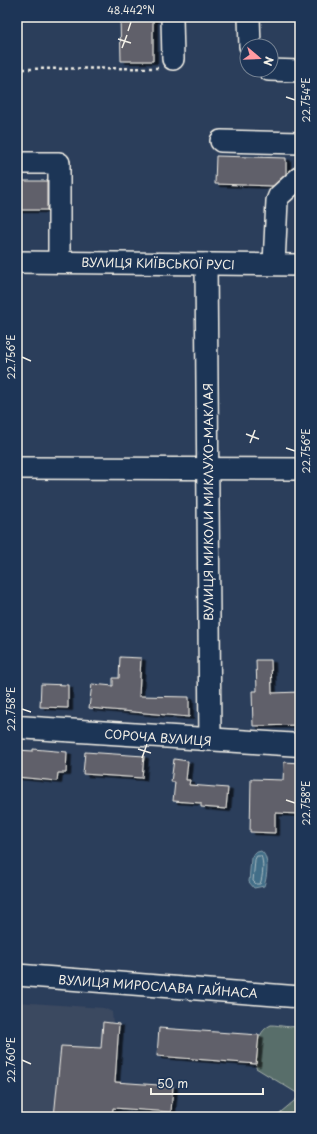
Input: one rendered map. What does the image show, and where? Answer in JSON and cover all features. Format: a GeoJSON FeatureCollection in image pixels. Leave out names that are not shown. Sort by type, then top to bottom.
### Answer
{"type":"FeatureCollection","features":[{"type":"Feature","properties":{"kind":"main road","name":"СОРОЧА ВУЛИЦЯ"},"geometry":{"type":"LineString","coordinates":[[17,727],[300,745]]}},
{"type":"Feature","properties":{"kind":"street"},"geometry":{"type":"LineString","coordinates":[[172,17],[173,59]]}},
{"type":"Feature","properties":{"kind":"street"},"geometry":{"type":"LineString","coordinates":[[249,17],[250,38]]}},
{"type":"Feature","properties":{"kind":"street"},"geometry":{"type":"LineString","coordinates":[[279,70],[300,71]]}},
{"type":"Feature","properties":{"kind":"street"},"geometry":{"type":"LineString","coordinates":[[221,141],[300,143]]}},
{"type":"Feature","properties":{"kind":"street"},"geometry":{"type":"LineString","coordinates":[[17,163],[59,163],[59,262]]}},
{"type":"Feature","properties":{"kind":"street"},"geometry":{"type":"LineString","coordinates":[[274,264],[279,196],[300,177]]}},
{"type":"Feature","properties":{"kind":"street","name":"ВУЛИЦЯ КИЇВСЬКОЇ РУСІ"},"geometry":{"type":"LineString","coordinates":[[17,262],[300,265]]}},
{"type":"Feature","properties":{"kind":"street","name":"ВУЛИЦЯ МИКОЛИ МИКЛУХО-МАКЛАЯ"},"geometry":{"type":"LineString","coordinates":[[206,264],[210,740]]}},
{"type":"Feature","properties":{"kind":"street"},"geometry":{"type":"LineString","coordinates":[[17,468],[300,469]]}},
{"type":"Feature","properties":{"kind":"street","name":"ВУЛИЦЯ МИРОСЛАВА ГАЙНАСА"},"geometry":{"type":"LineString","coordinates":[[17,975],[300,997]]}},
{"type":"Feature","properties":{"kind":"path"},"geometry":{"type":"LineString","coordinates":[[17,69],[168,68],[173,59]]}},
{"type":"Feature","properties":{"kind":"shaded area"},"geometry":{"type":"Polygon","coordinates":[[[17,1002],[104,1008],[112,1012],[113,1023],[119,1024],[115,1081],[173,1086],[171,1112],[113,1108],[112,1117],[17,1117],[17,1002]]]}},
{"type":"Feature","properties":{"kind":"green space"},"geometry":{"type":"Polygon","coordinates":[[[271,1025],[290,1027],[300,1025],[300,1095],[256,1068],[259,1038],[266,1028],[271,1025]]]}},
{"type":"Feature","properties":{"kind":"green space"},"geometry":{"type":"Polygon","coordinates":[[[300,1096],[300,1117],[275,1117],[300,1096]]]}},
{"type":"Feature","properties":{"kind":"water"},"geometry":{"type":"Polygon","coordinates":[[[261,851],[267,862],[266,878],[264,886],[254,888],[249,882],[251,858],[254,853],[261,851]]]}},
{"type":"Feature","properties":{"kind":"building"},"geometry":{"type":"Polygon","coordinates":[[[120,17],[153,17],[153,61],[121,61],[120,17]]]}},
{"type":"Feature","properties":{"kind":"building"},"geometry":{"type":"Polygon","coordinates":[[[216,156],[286,158],[286,174],[273,186],[215,184],[216,156]]]}},
{"type":"Feature","properties":{"kind":"building"},"geometry":{"type":"Polygon","coordinates":[[[17,181],[47,181],[47,210],[17,210],[17,181]]]}},
{"type":"Feature","properties":{"kind":"building"},"geometry":{"type":"Polygon","coordinates":[[[120,657],[141,658],[139,696],[189,697],[189,717],[89,708],[92,684],[113,686],[113,678],[119,678],[120,657]]]}},
{"type":"Feature","properties":{"kind":"building"},"geometry":{"type":"Polygon","coordinates":[[[256,660],[271,660],[272,693],[300,692],[300,725],[253,726],[252,691],[257,691],[256,660]]]}},
{"type":"Feature","properties":{"kind":"building"},"geometry":{"type":"Polygon","coordinates":[[[41,684],[68,685],[68,708],[40,707],[41,684]]]}},
{"type":"Feature","properties":{"kind":"building"},"geometry":{"type":"Polygon","coordinates":[[[33,749],[67,752],[66,773],[58,773],[57,781],[17,777],[17,750],[33,751],[33,749]]]}},
{"type":"Feature","properties":{"kind":"building"},"geometry":{"type":"Polygon","coordinates":[[[85,752],[144,756],[142,778],[83,774],[85,752]]]}},
{"type":"Feature","properties":{"kind":"building"},"geometry":{"type":"Polygon","coordinates":[[[174,759],[188,761],[186,780],[190,780],[189,785],[228,788],[226,809],[201,807],[201,803],[173,801],[175,782],[171,782],[174,759]]]}},
{"type":"Feature","properties":{"kind":"building"},"geometry":{"type":"Polygon","coordinates":[[[284,762],[300,763],[300,814],[275,813],[275,833],[250,832],[251,779],[283,780],[284,762]]]}},
{"type":"Feature","properties":{"kind":"building"},"geometry":{"type":"Polygon","coordinates":[[[103,1022],[119,1024],[115,1082],[173,1086],[171,1112],[113,1108],[112,1117],[54,1117],[61,1046],[101,1048],[103,1022]]]}},
{"type":"Feature","properties":{"kind":"building"},"geometry":{"type":"Polygon","coordinates":[[[159,1028],[259,1035],[256,1064],[157,1056],[159,1028]]]}}]}
